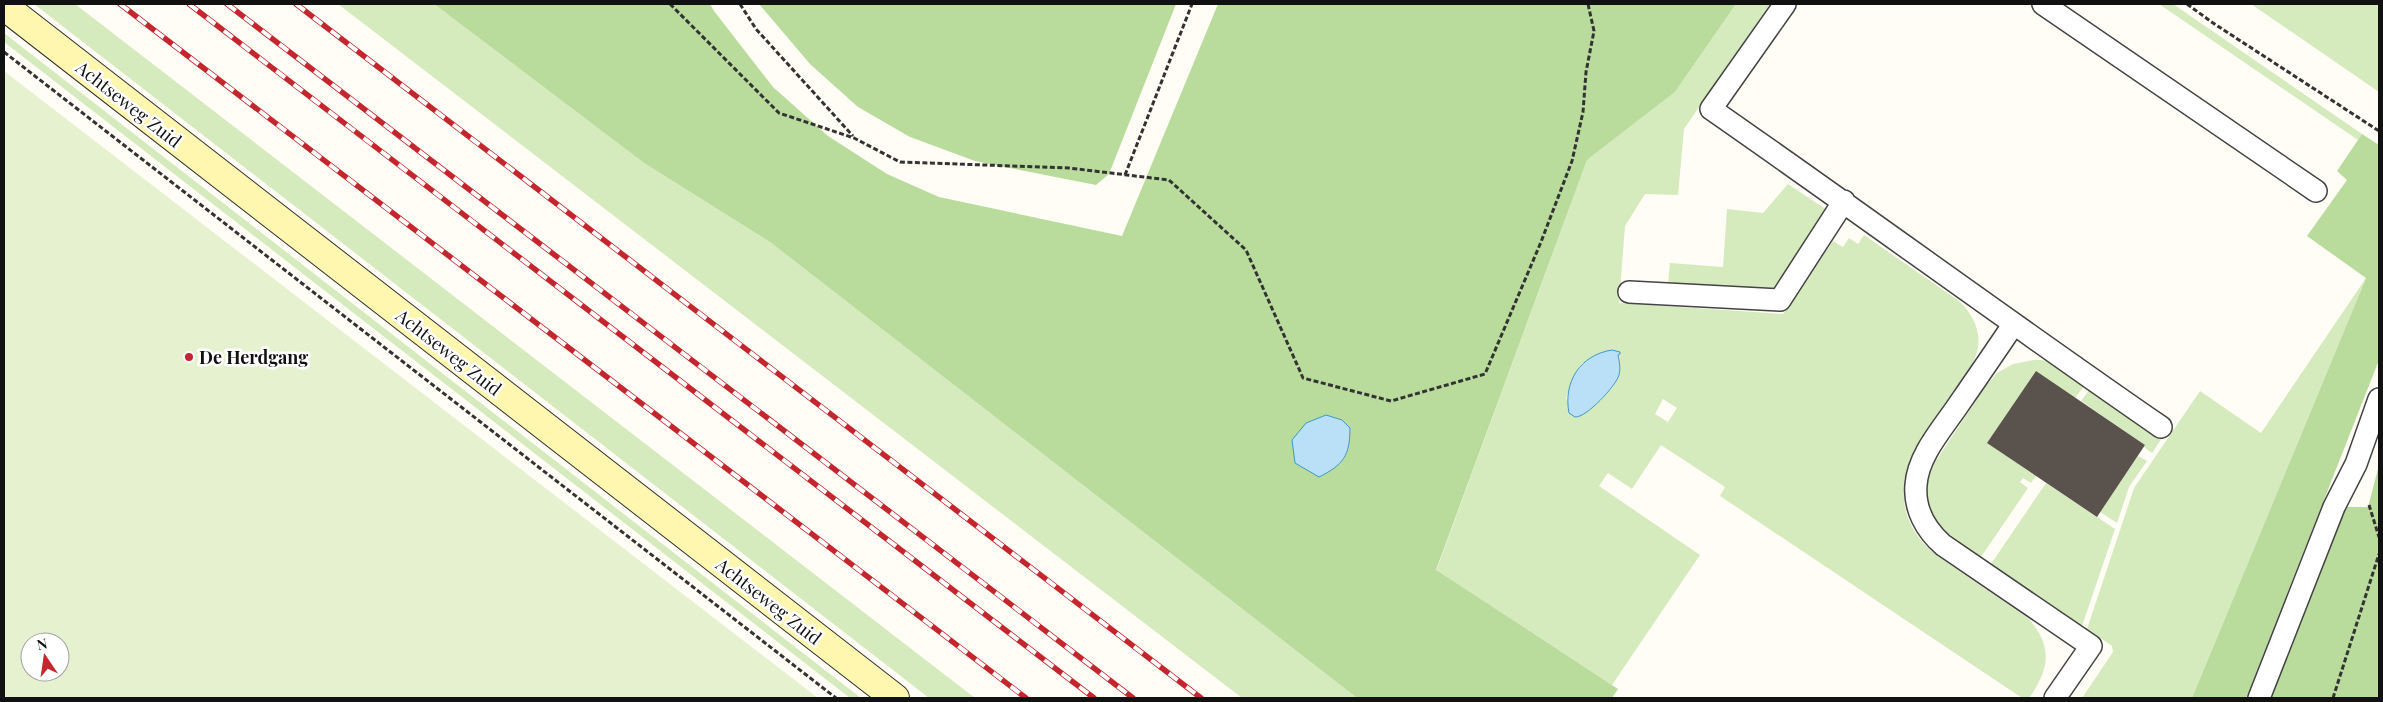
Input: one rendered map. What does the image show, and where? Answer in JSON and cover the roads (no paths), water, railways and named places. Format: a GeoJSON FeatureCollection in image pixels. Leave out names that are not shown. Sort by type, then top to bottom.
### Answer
{"type":"FeatureCollection","features":[{"type":"Feature","properties":{"kind":"street","name":"Achtseweg Zuid"},"geometry":{"type":"LineString","coordinates":[[4,6],[895,698]]}},
{"type":"Feature","properties":{"kind":"lane"},"geometry":{"type":"LineString","coordinates":[[1785,4],[1711,109],[1844,201],[2013,325],[2161,427]]}},
{"type":"Feature","properties":{"kind":"lane"},"geometry":{"type":"LineString","coordinates":[[2043,4],[2316,191]]}},
{"type":"Feature","properties":{"kind":"lane"},"geometry":{"type":"LineString","coordinates":[[1629,292],[1780,300],[1844,201]]}},
{"type":"Feature","properties":{"kind":"lane"},"geometry":{"type":"LineString","coordinates":[[2013,325],[1925,454],[1916,483],[1916,495],[1918,510],[1925,524],[1933,536],[1943,545],[2091,646],[2055,698]]}},
{"type":"Feature","properties":{"kind":"lane"},"geometry":{"type":"LineString","coordinates":[[2259,698],[2334,507],[2356,464],[2379,399]]}},
{"type":"Feature","properties":{"kind":"water"},"geometry":{"type":"Polygon","coordinates":[[[1612,350],[1620,352],[1618,355],[1620,372],[1617,380],[1593,407],[1580,416],[1575,417],[1569,413],[1568,402],[1569,391],[1576,372],[1591,358],[1612,350]]]}},
{"type":"Feature","properties":{"kind":"water"},"geometry":{"type":"Polygon","coordinates":[[[1326,415],[1342,420],[1350,428],[1350,438],[1344,458],[1334,468],[1319,477],[1295,463],[1292,440],[1306,423],[1326,415]]]}},
{"type":"Feature","properties":{"kind":"railway"},"geometry":{"type":"LineString","coordinates":[[120,4],[1026,698]]}},
{"type":"Feature","properties":{"kind":"railway"},"geometry":{"type":"LineString","coordinates":[[189,4],[1094,698]]}},
{"type":"Feature","properties":{"kind":"railway"},"geometry":{"type":"LineString","coordinates":[[227,4],[1133,698]]}},
{"type":"Feature","properties":{"kind":"railway"},"geometry":{"type":"LineString","coordinates":[[296,4],[1201,698]]}},
{"type":"Feature","properties":{"kind":"place","name":"De Herdgang"},"geometry":{"type":"Point","coordinates":[189,357]}}]}
